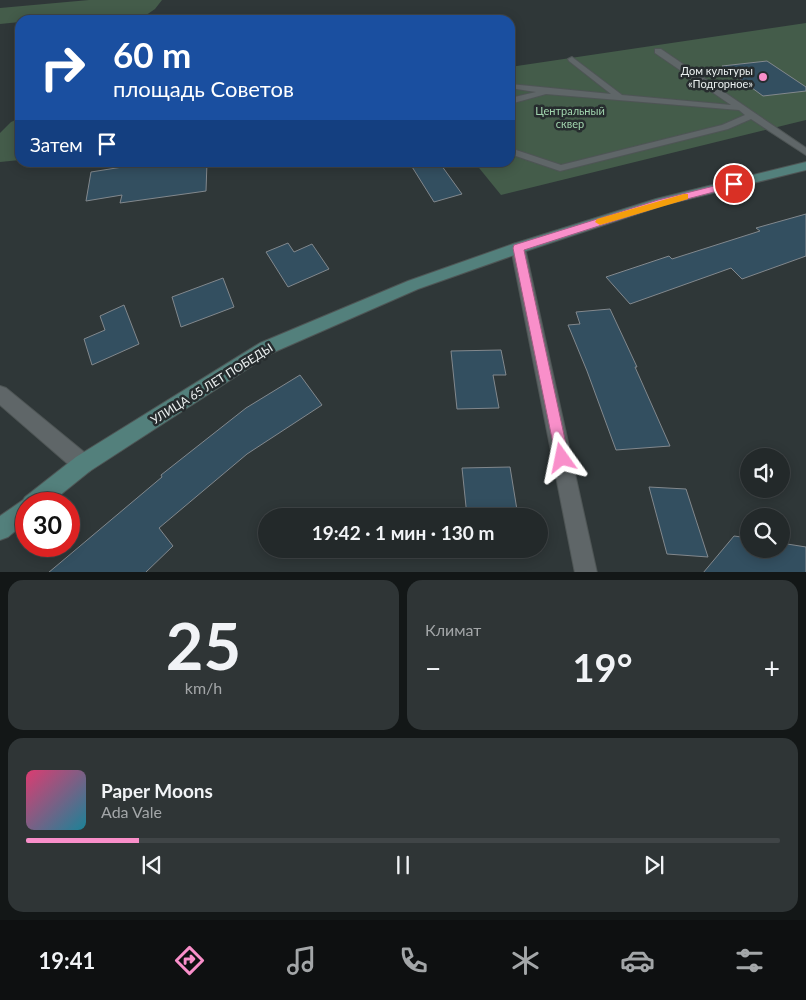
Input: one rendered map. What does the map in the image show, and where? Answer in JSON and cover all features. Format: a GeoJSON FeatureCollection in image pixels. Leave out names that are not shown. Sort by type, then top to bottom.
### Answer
{"type":"FeatureCollection","features":[{"type":"Feature","properties":{"kind":"street","name":"УЛИЦА 65 ЛЕТ ПОБЕДЫ"},"geometry":{"type":"LineString","coordinates":[[47,492],[83,464],[266,348],[413,285],[518,248],[661,202],[806,166]]}},
{"type":"Feature","properties":{"kind":"street"},"geometry":{"type":"LineString","coordinates":[[518,248],[586,572]]}},
{"type":"Feature","properties":{"kind":"street"},"geometry":{"type":"LineString","coordinates":[[0,394],[83,464]]}},
{"type":"Feature","properties":{"kind":"street"},"geometry":{"type":"LineString","coordinates":[[0,529],[15,517]]}},
{"type":"Feature","properties":{"kind":"lane"},"geometry":{"type":"LineString","coordinates":[[658,51],[806,152]]}},
{"type":"Feature","properties":{"kind":"lane"},"geometry":{"type":"LineString","coordinates":[[572,59],[620,98]]}},
{"type":"Feature","properties":{"kind":"lane"},"geometry":{"type":"LineString","coordinates":[[515,87],[552,92],[741,108]]}},
{"type":"Feature","properties":{"kind":"lane"},"geometry":{"type":"LineString","coordinates":[[515,100],[552,92]]}},
{"type":"Feature","properties":{"kind":"lane"},"geometry":{"type":"LineString","coordinates":[[515,153],[560,168],[725,127],[752,115]]}},
{"type":"Feature","properties":{"kind":"green space"},"geometry":{"type":"Polygon","coordinates":[[[89,0],[162,0],[155,9],[146,15],[15,15],[15,22],[0,24],[0,8],[89,0]]]}},
{"type":"Feature","properties":{"kind":"green space","name":"Центральный сквер"},"geometry":{"type":"Polygon","coordinates":[[[806,23],[806,120],[501,195],[478,167],[515,167],[515,66],[806,23]]]}},
{"type":"Feature","properties":{"kind":"green space"},"geometry":{"type":"Polygon","coordinates":[[[15,120],[15,160],[0,162],[0,133],[15,120]]]}},
{"type":"Feature","properties":{"kind":"building","name":"Дом культуры «Подгорное»"},"geometry":{"type":"Polygon","coordinates":[[[767,61],[806,87],[806,91],[763,96],[722,66],[767,61]]]}},
{"type":"Feature","properties":{"kind":"building"},"geometry":{"type":"Polygon","coordinates":[[[122,167],[207,167],[206,191],[120,203],[122,195],[86,201],[91,172],[122,167]]]}},
{"type":"Feature","properties":{"kind":"building"},"geometry":{"type":"Polygon","coordinates":[[[412,167],[443,167],[462,194],[434,202],[412,167]]]}},
{"type":"Feature","properties":{"kind":"building"},"geometry":{"type":"Polygon","coordinates":[[[806,214],[806,256],[742,279],[731,268],[630,304],[606,277],[669,256],[672,259],[760,231],[756,228],[806,214]]]}},
{"type":"Feature","properties":{"kind":"building"},"geometry":{"type":"Polygon","coordinates":[[[288,243],[294,252],[312,244],[329,269],[288,287],[266,252],[288,243]]]}},
{"type":"Feature","properties":{"kind":"building"},"geometry":{"type":"Polygon","coordinates":[[[223,278],[234,307],[181,327],[172,297],[223,278]]]}},
{"type":"Feature","properties":{"kind":"building"},"geometry":{"type":"Polygon","coordinates":[[[124,305],[139,344],[92,365],[84,339],[105,330],[100,316],[124,305]]]}},
{"type":"Feature","properties":{"kind":"building"},"geometry":{"type":"Polygon","coordinates":[[[610,309],[670,446],[616,450],[568,325],[580,324],[576,312],[610,309]]]}},
{"type":"Feature","properties":{"kind":"building"},"geometry":{"type":"Polygon","coordinates":[[[501,350],[506,375],[493,375],[499,408],[457,409],[451,351],[501,350]]]}},
{"type":"Feature","properties":{"kind":"building"},"geometry":{"type":"Polygon","coordinates":[[[300,375],[322,405],[247,454],[159,528],[173,546],[146,572],[49,572],[67,557],[80,557],[80,546],[162,477],[161,475],[246,408],[300,375]]]}},
{"type":"Feature","properties":{"kind":"building"},"geometry":{"type":"Polygon","coordinates":[[[510,467],[517,508],[466,508],[462,468],[510,467]]]}},
{"type":"Feature","properties":{"kind":"building"},"geometry":{"type":"Polygon","coordinates":[[[649,487],[686,489],[708,557],[667,554],[649,487]]]}},
{"type":"Feature","properties":{"kind":"building"},"geometry":{"type":"Polygon","coordinates":[[[734,536],[740,537],[740,558],[790,558],[790,544],[806,547],[806,572],[704,572],[734,536]]]}},
{"type":"Feature","properties":{"kind":"slow traffic"},"geometry":{"type":"LineString","coordinates":[[600,222],[661,202],[684,197]]}},
{"type":"Feature","properties":{"kind":"place","name":"Дом культуры «Подгорное»"},"geometry":{"type":"Point","coordinates":[763,77]}},
{"type":"Feature","properties":{"kind":"route"},"geometry":{"type":"LineString","coordinates":[[562,458],[518,248],[661,202],[734,184]]}}]}
